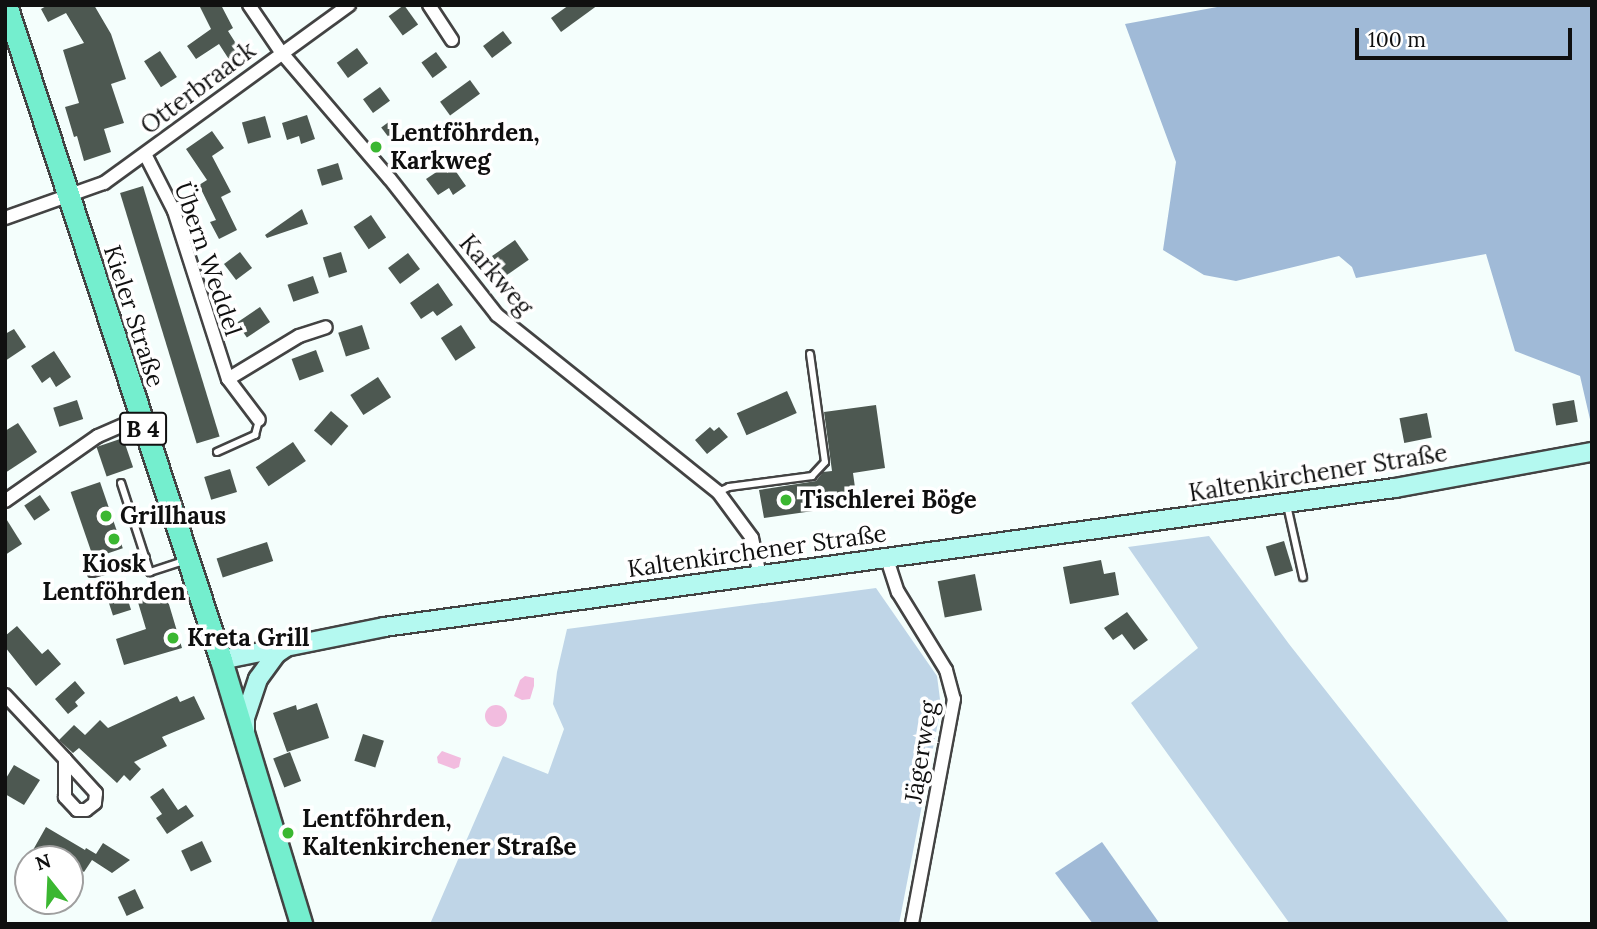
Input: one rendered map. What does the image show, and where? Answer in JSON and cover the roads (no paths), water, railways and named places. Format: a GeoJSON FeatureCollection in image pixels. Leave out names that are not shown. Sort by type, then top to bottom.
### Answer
{"type":"FeatureCollection","features":[{"type":"Feature","properties":{"kind":"main road","name":"Kieler Straße"},"geometry":{"type":"LineString","coordinates":[[6,5],[139,418],[221,660],[301,924]]}},
{"type":"Feature","properties":{"kind":"main road","name":"Kaltenkirchener Straße"},"geometry":{"type":"LineString","coordinates":[[221,660],[384,627],[1395,488],[1592,452]]}},
{"type":"Feature","properties":{"kind":"main road"},"geometry":{"type":"LineString","coordinates":[[245,743],[245,718],[258,679],[276,654],[288,647]]}},
{"type":"Feature","properties":{"kind":"street","name":"Karkweg"},"geometry":{"type":"LineString","coordinates":[[249,5],[281,52],[390,178],[497,315],[718,492],[752,538],[760,575]]}},
{"type":"Feature","properties":{"kind":"street","name":"Otterbraack"},"geometry":{"type":"LineString","coordinates":[[5,218],[104,183],[349,5]]}},
{"type":"Feature","properties":{"kind":"street"},"geometry":{"type":"LineString","coordinates":[[429,5],[452,40]]}},
{"type":"Feature","properties":{"kind":"street","name":"Übern Weddel"},"geometry":{"type":"LineString","coordinates":[[145,153],[174,211],[228,379],[259,420]]}},
{"type":"Feature","properties":{"kind":"street","name":"Übern Weddel"},"geometry":{"type":"LineString","coordinates":[[228,379],[299,336],[326,327]]}},
{"type":"Feature","properties":{"kind":"street"},"geometry":{"type":"LineString","coordinates":[[5,501],[98,436],[139,418]]}},
{"type":"Feature","properties":{"kind":"street","name":"Jägerweg"},"geometry":{"type":"LineString","coordinates":[[887,559],[898,593],[946,670],[954,699],[912,924]]}},
{"type":"Feature","properties":{"kind":"street"},"geometry":{"type":"LineString","coordinates":[[5,695],[65,759]]}},
{"type":"Feature","properties":{"kind":"lane"},"geometry":{"type":"LineString","coordinates":[[718,492],[729,487],[812,476],[825,462],[810,354]]}},
{"type":"Feature","properties":{"kind":"lane"},"geometry":{"type":"LineString","coordinates":[[217,452],[255,435],[259,420]]}},
{"type":"Feature","properties":{"kind":"lane"},"geometry":{"type":"LineString","coordinates":[[121,483],[150,572],[187,560]]}},
{"type":"Feature","properties":{"kind":"lane"},"geometry":{"type":"LineString","coordinates":[[1287,503],[1303,577]]}},
{"type":"Feature","properties":{"kind":"lane"},"geometry":{"type":"LineString","coordinates":[[92,573],[146,557]]}},
{"type":"Feature","properties":{"kind":"place","name":"Lentföhrden, Karkweg"},"geometry":{"type":"Point","coordinates":[376,147]}},
{"type":"Feature","properties":{"kind":"place","name":"Tischlerei Böge"},"geometry":{"type":"Point","coordinates":[786,500]}},
{"type":"Feature","properties":{"kind":"place","name":"Grillhaus"},"geometry":{"type":"Point","coordinates":[106,516]}},
{"type":"Feature","properties":{"kind":"place","name":"Kiosk Lentföhrden"},"geometry":{"type":"Point","coordinates":[114,539]}},
{"type":"Feature","properties":{"kind":"place","name":"Kreta Grill"},"geometry":{"type":"Point","coordinates":[173,638]}},
{"type":"Feature","properties":{"kind":"place","name":"Lentföhrden, Kaltenkirchener Straße"},"geometry":{"type":"Point","coordinates":[288,833]}}]}
